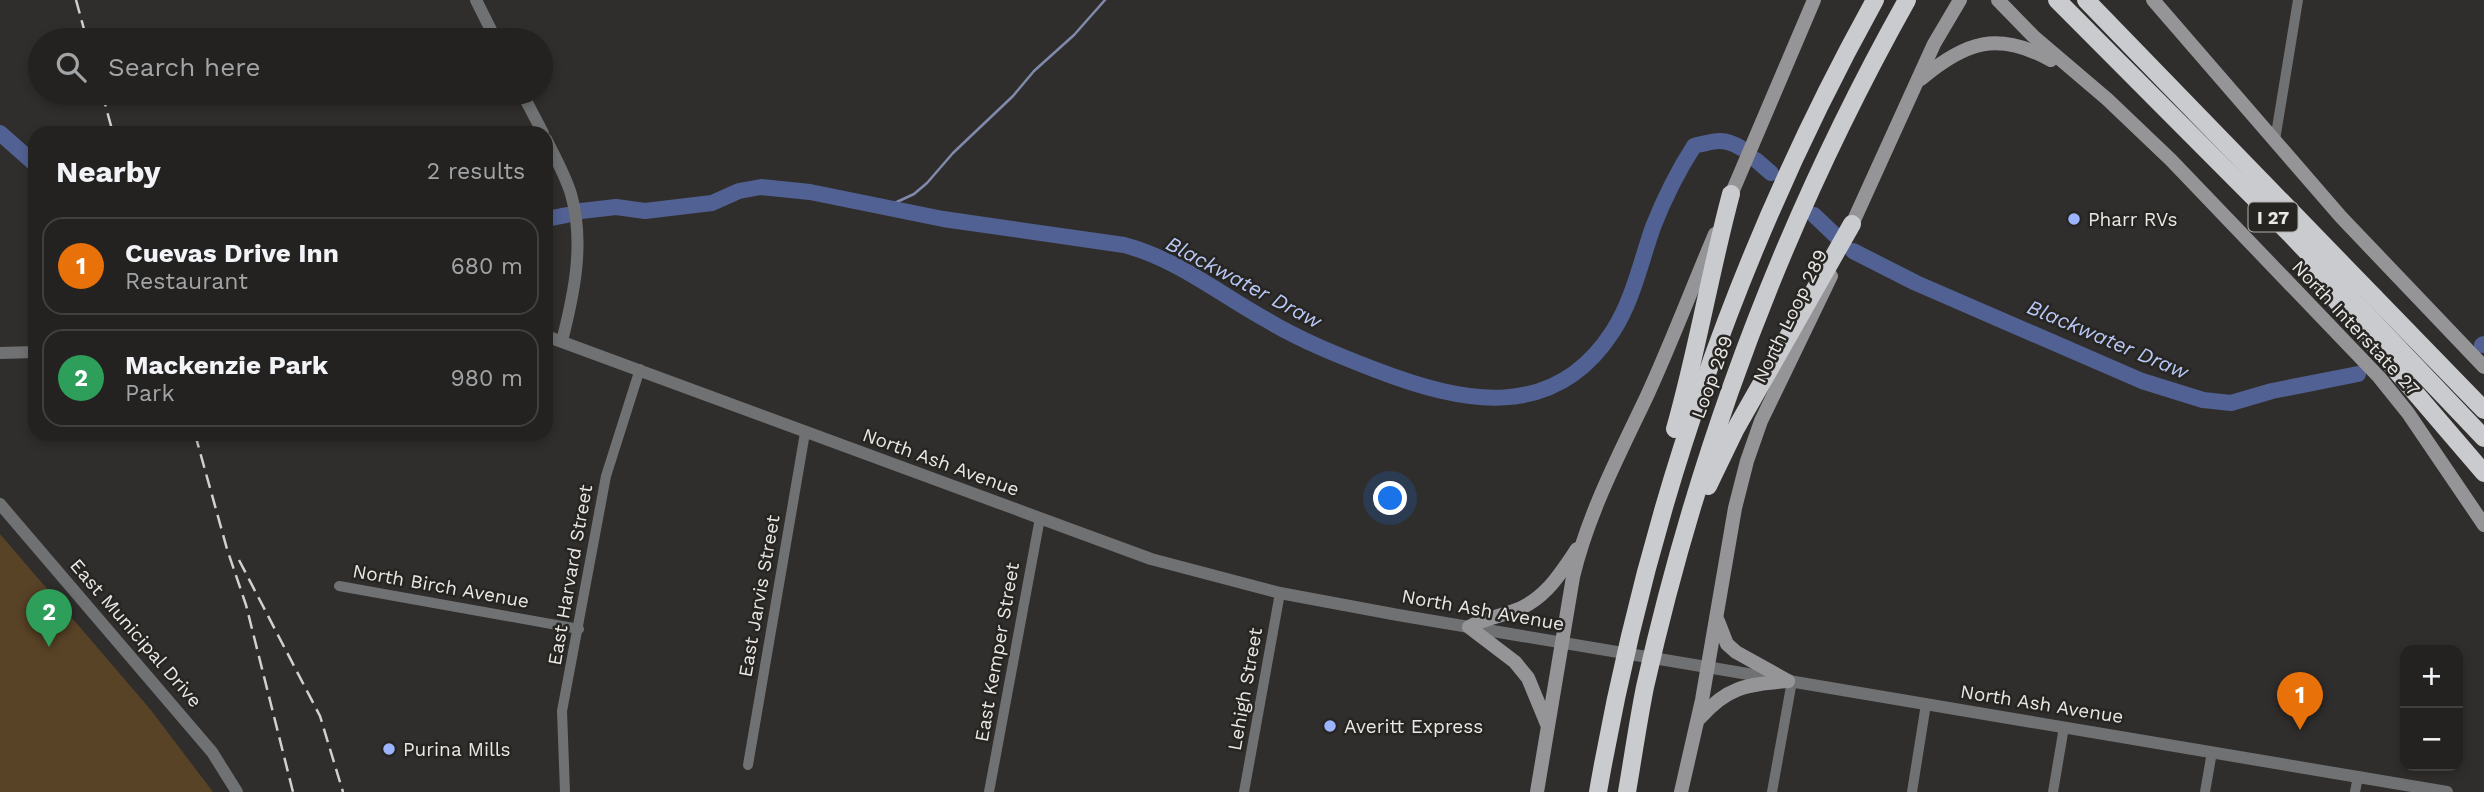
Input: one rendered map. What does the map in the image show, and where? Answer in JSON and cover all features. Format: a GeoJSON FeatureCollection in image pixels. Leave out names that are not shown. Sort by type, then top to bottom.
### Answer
{"type":"FeatureCollection","features":[{"type":"Feature","properties":{"kind":"highway","name":"Loop 289"},"geometry":{"type":"LineString","coordinates":[[1598,792],[1634,613],[1677,459],[1701,386],[1742,278],[1811,121],[1875,0]]}},
{"type":"Feature","properties":{"kind":"highway","name":"Loop 289"},"geometry":{"type":"LineString","coordinates":[[1627,792],[1645,690],[1664,607],[1712,442],[1760,306],[1816,177],[1877,52],[1907,0]]}},
{"type":"Feature","properties":{"kind":"highway","name":"I 27"},"geometry":{"type":"LineString","coordinates":[[2057,0],[2225,167],[2484,438]]}},
{"type":"Feature","properties":{"kind":"highway","name":"I 27"},"geometry":{"type":"LineString","coordinates":[[2086,0],[2484,410]]}},
{"type":"Feature","properties":{"kind":"highway"},"geometry":{"type":"LineString","coordinates":[[2225,167],[2347,315],[2484,472]]}},
{"type":"Feature","properties":{"kind":"highway"},"geometry":{"type":"LineString","coordinates":[[1649,557],[1658,495],[1691,370],[1731,194]]}},
{"type":"Feature","properties":{"kind":"highway"},"geometry":{"type":"LineString","coordinates":[[1664,607],[1711,477],[1852,224]]}},
{"type":"Feature","properties":{"kind":"highway"},"geometry":{"type":"LineString","coordinates":[[2446,372],[2484,404]]}},
{"type":"Feature","properties":{"kind":"main road"},"geometry":{"type":"LineString","coordinates":[[1548,726],[1531,685],[1515,662],[1469,627],[1483,619],[1528,606],[1552,585],[1581,542],[1616,458],[1651,386],[1814,0]]}},
{"type":"Feature","properties":{"kind":"main road","name":"North Loop 289"},"geometry":{"type":"LineString","coordinates":[[1681,792],[1698,720],[1735,508],[1761,421],[1844,248],[1852,224],[1934,44],[1960,0]]}},
{"type":"Feature","properties":{"kind":"main road","name":"North Interstate 27"},"geometry":{"type":"LineString","coordinates":[[1998,0],[2171,160],[2379,377],[2408,413],[2484,525]]}},
{"type":"Feature","properties":{"kind":"main road"},"geometry":{"type":"LineString","coordinates":[[2153,0],[2350,226],[2484,367]]}},
{"type":"Feature","properties":{"kind":"main road"},"geometry":{"type":"LineString","coordinates":[[1917,82],[1966,48],[1994,43],[2011,43],[2030,48],[2072,71]]}},
{"type":"Feature","properties":{"kind":"main road"},"geometry":{"type":"LineString","coordinates":[[1537,792],[1548,726],[1567,643],[1581,542]]}},
{"type":"Feature","properties":{"kind":"main road"},"geometry":{"type":"LineString","coordinates":[[1717,618],[1727,644],[1736,652],[1790,681]]}},
{"type":"Feature","properties":{"kind":"main road"},"geometry":{"type":"LineString","coordinates":[[1698,720],[1712,704],[1734,690],[1790,681]]}},
{"type":"Feature","properties":{"kind":"street"},"geometry":{"type":"LineString","coordinates":[[476,0],[490,28]]}},
{"type":"Feature","properties":{"kind":"street"},"geometry":{"type":"LineString","coordinates":[[2275,140],[2298,0]]}},
{"type":"Feature","properties":{"kind":"street"},"geometry":{"type":"LineString","coordinates":[[528,105],[539,126]]}},
{"type":"Feature","properties":{"kind":"street"},"geometry":{"type":"LineString","coordinates":[[553,153],[571,196],[576,229],[574,288],[562,341]]}},
{"type":"Feature","properties":{"kind":"street","name":"North Ash Avenue"},"geometry":{"type":"LineString","coordinates":[[553,338],[1151,559],[1280,593],[2447,792]]}},
{"type":"Feature","properties":{"kind":"street"},"geometry":{"type":"LineString","coordinates":[[0,353],[28,352]]}},
{"type":"Feature","properties":{"kind":"street","name":"East Harvard Street"},"geometry":{"type":"LineString","coordinates":[[565,792],[562,711],[606,476],[640,369]]}},
{"type":"Feature","properties":{"kind":"street","name":"East Jarvis Street"},"geometry":{"type":"LineString","coordinates":[[748,765],[805,433]]}},
{"type":"Feature","properties":{"kind":"street","name":"East Municipal Drive"},"geometry":{"type":"LineString","coordinates":[[0,504],[212,752],[237,792]]}},
{"type":"Feature","properties":{"kind":"street","name":"East Kemper Street"},"geometry":{"type":"LineString","coordinates":[[989,792],[1040,519]]}},
{"type":"Feature","properties":{"kind":"street","name":"North Birch Avenue"},"geometry":{"type":"LineString","coordinates":[[339,586],[579,629]]}},
{"type":"Feature","properties":{"kind":"street","name":"Lehigh Street"},"geometry":{"type":"LineString","coordinates":[[1244,792],[1280,593]]}},
{"type":"Feature","properties":{"kind":"street"},"geometry":{"type":"LineString","coordinates":[[1772,792],[1790,681]]}},
{"type":"Feature","properties":{"kind":"street"},"geometry":{"type":"LineString","coordinates":[[1912,792],[1926,704]]}},
{"type":"Feature","properties":{"kind":"street"},"geometry":{"type":"LineString","coordinates":[[2053,792],[2064,727]]}},
{"type":"Feature","properties":{"kind":"street"},"geometry":{"type":"LineString","coordinates":[[2205,792],[2212,752]]}},
{"type":"Feature","properties":{"kind":"street"},"geometry":{"type":"LineString","coordinates":[[2355,792],[2358,776]]}},
{"type":"Feature","properties":{"kind":"shaded area"},"geometry":{"type":"Polygon","coordinates":[[[0,534],[150,709],[213,792],[0,792],[0,534]]]}},
{"type":"Feature","properties":{"kind":"waterway"},"geometry":{"type":"LineString","coordinates":[[884,208],[914,194],[927,183],[953,153],[1013,96],[1034,71],[1074,35],[1105,0]]}},
{"type":"Feature","properties":{"kind":"waterway","name":"Blackwater Draw"},"geometry":{"type":"LineString","coordinates":[[0,133],[28,158]]}},
{"type":"Feature","properties":{"kind":"waterway","name":"Blackwater Draw"},"geometry":{"type":"LineString","coordinates":[[581,211],[616,207],[645,211],[712,203],[739,191],[761,187],[810,192],[943,219],[1124,245],[1180,268],[1278,327],[1347,359],[1408,382],[1441,391],[1505,397],[1535,392],[1563,381],[1589,360],[1620,319],[1657,217],[1694,146],[1723,141],[1741,148]]}},
{"type":"Feature","properties":{"kind":"waterway","name":"Blackwater Draw"},"geometry":{"type":"LineString","coordinates":[[1756,160],[1771,173]]}},
{"type":"Feature","properties":{"kind":"waterway","name":"Blackwater Draw"},"geometry":{"type":"LineString","coordinates":[[553,218],[567,215]]}},
{"type":"Feature","properties":{"kind":"waterway","name":"Blackwater Draw"},"geometry":{"type":"LineString","coordinates":[[1814,215],[1837,237]]}},
{"type":"Feature","properties":{"kind":"waterway","name":"Blackwater Draw"},"geometry":{"type":"LineString","coordinates":[[1853,251],[1916,283],[2142,381],[2203,400],[2231,403],[2272,391],[2358,374]]}},
{"type":"Feature","properties":{"kind":"railway"},"geometry":{"type":"LineString","coordinates":[[76,0],[84,28]]}},
{"type":"Feature","properties":{"kind":"railway"},"geometry":{"type":"LineString","coordinates":[[105,105],[111,126]]}},
{"type":"Feature","properties":{"kind":"railway"},"geometry":{"type":"LineString","coordinates":[[197,441],[227,549],[246,605],[293,792]]}},
{"type":"Feature","properties":{"kind":"railway"},"geometry":{"type":"LineString","coordinates":[[239,560],[320,716],[343,792]]}},
{"type":"Feature","properties":{"kind":"place","name":"Pharr RVs"},"geometry":{"type":"Point","coordinates":[2074,219]}},
{"type":"Feature","properties":{"kind":"place","name":"Mackenzie Park"},"geometry":{"type":"Point","coordinates":[49,647]}},
{"type":"Feature","properties":{"kind":"place","name":"Averitt Express"},"geometry":{"type":"Point","coordinates":[1330,726]}},
{"type":"Feature","properties":{"kind":"place","name":"Cuevas Drive Inn"},"geometry":{"type":"Point","coordinates":[2300,730]}},
{"type":"Feature","properties":{"kind":"place","name":"Purina Mills"},"geometry":{"type":"Point","coordinates":[389,749]}}]}
